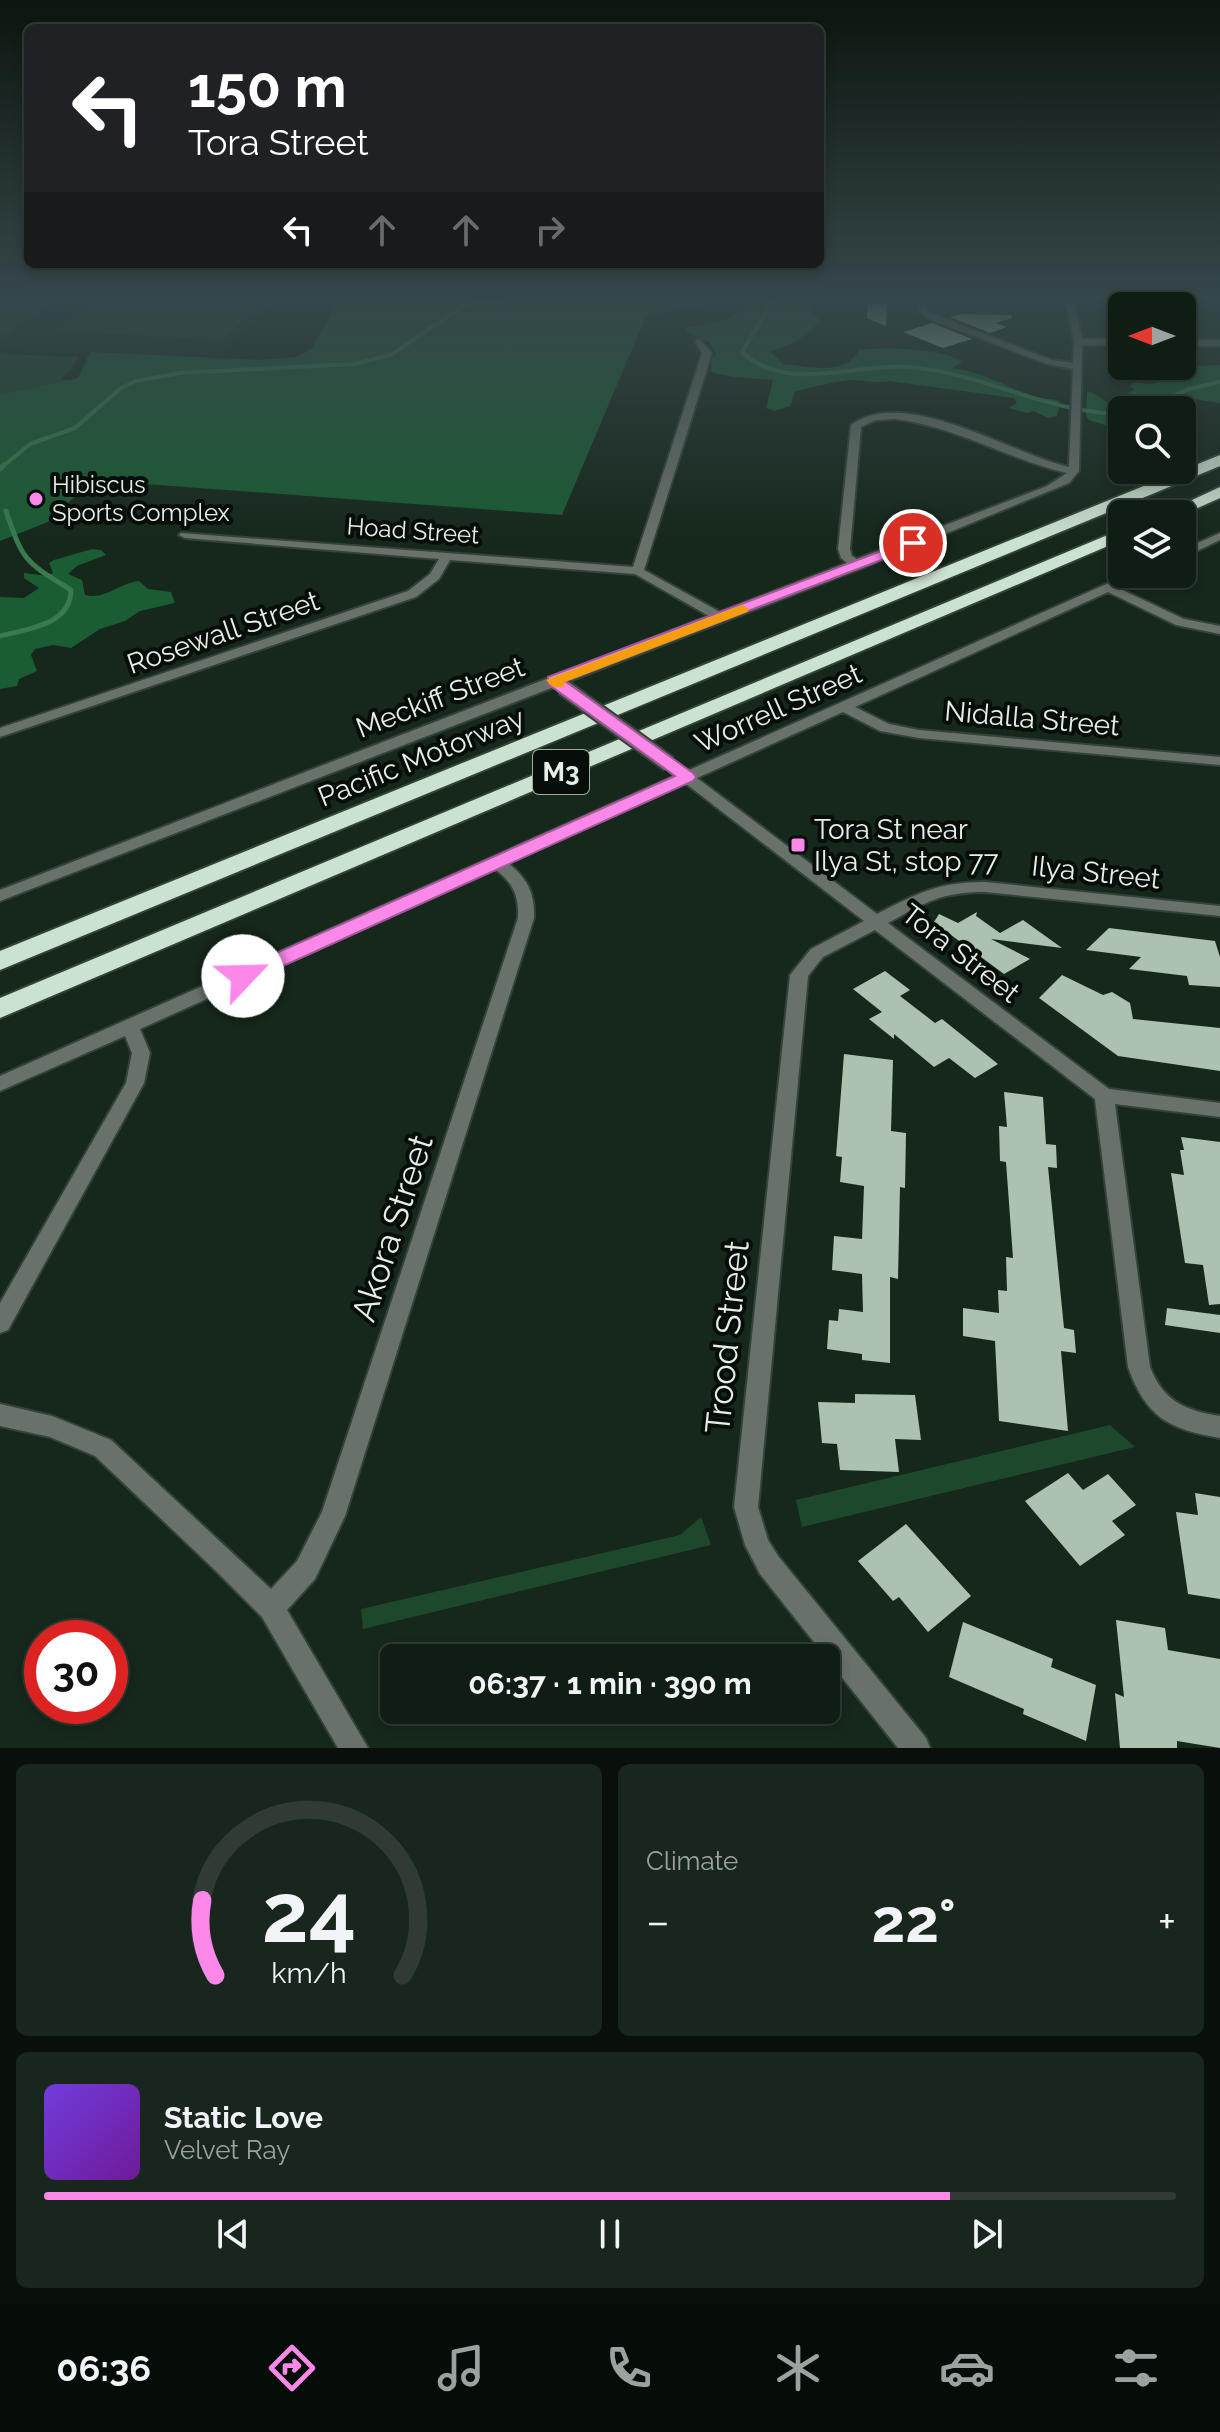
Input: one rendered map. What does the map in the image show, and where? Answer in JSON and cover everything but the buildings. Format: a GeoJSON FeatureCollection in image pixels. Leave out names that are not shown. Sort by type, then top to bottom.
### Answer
{"type":"FeatureCollection","features":[{"type":"Feature","properties":{"kind":"highway","name":"Pacific Motorway"},"geometry":{"type":"LineString","coordinates":[[0,961],[1220,460]]}},
{"type":"Feature","properties":{"kind":"highway"},"geometry":{"type":"LineString","coordinates":[[1196,503],[1220,492]]}},
{"type":"Feature","properties":{"kind":"highway","name":"M3"},"geometry":{"type":"LineString","coordinates":[[0,1009],[1108,540]]}},
{"type":"Feature","properties":{"kind":"street"},"geometry":{"type":"LineString","coordinates":[[699,379],[638,571],[721,618]]}},
{"type":"Feature","properties":{"kind":"street"},"geometry":{"type":"LineString","coordinates":[[858,565],[847,558],[844,549],[856,425],[865,419],[883,417],[937,421],[1034,461],[1074,471],[1077,379]]}},
{"type":"Feature","properties":{"kind":"street","name":"Meckiff Street"},"geometry":{"type":"LineString","coordinates":[[0,896],[558,684],[1051,488],[1065,481],[1074,471]]}},
{"type":"Feature","properties":{"kind":"street","name":"Hoad Street"},"geometry":{"type":"LineString","coordinates":[[185,535],[638,571]]}},
{"type":"Feature","properties":{"kind":"street"},"geometry":{"type":"LineString","coordinates":[[1196,547],[1220,536]]}},
{"type":"Feature","properties":{"kind":"street","name":"Rosewall Street"},"geometry":{"type":"LineString","coordinates":[[0,733],[412,594],[435,576],[446,556]]}},
{"type":"Feature","properties":{"kind":"street"},"geometry":{"type":"LineString","coordinates":[[1109,588],[1180,622],[1220,630]]}},
{"type":"Feature","properties":{"kind":"street","name":"Worrell Street"},"geometry":{"type":"LineString","coordinates":[[0,1084],[1109,588]]}},
{"type":"Feature","properties":{"kind":"street","name":"Tora Street"},"geometry":{"type":"LineString","coordinates":[[558,684],[687,777],[1104,1096]]}},
{"type":"Feature","properties":{"kind":"street","name":"Nidalla Street"},"geometry":{"type":"LineString","coordinates":[[845,707],[885,728],[919,734],[1220,761]]}},
{"type":"Feature","properties":{"kind":"street","name":"Akora Street"},"geometry":{"type":"LineString","coordinates":[[271,1608],[306,1570],[333,1516],[526,918],[527,896],[517,877],[497,863]]}},
{"type":"Feature","properties":{"kind":"street","name":"Ilya Street"},"geometry":{"type":"LineString","coordinates":[[877,921],[929,894],[972,886],[1220,911]]}},
{"type":"Feature","properties":{"kind":"street","name":"Trood Street"},"geometry":{"type":"LineString","coordinates":[[877,921],[809,959],[796,985],[746,1507],[757,1545],[769,1565],[916,1748]]}},
{"type":"Feature","properties":{"kind":"street"},"geometry":{"type":"LineString","coordinates":[[0,1323],[135,1083],[141,1053],[130,1027]]}},
{"type":"Feature","properties":{"kind":"street"},"geometry":{"type":"LineString","coordinates":[[1220,1110],[1104,1096],[1143,1381],[1150,1396],[1174,1416],[1220,1427]]}},
{"type":"Feature","properties":{"kind":"street"},"geometry":{"type":"LineString","coordinates":[[0,1415],[52,1427],[103,1448],[271,1608],[354,1748]]}},
{"type":"Feature","properties":{"kind":"shaded area"},"geometry":{"type":"Polygon","coordinates":[[[0,379],[69,380],[0,401],[0,379]]]}},
{"type":"Feature","properties":{"kind":"shaded area"},"geometry":{"type":"Polygon","coordinates":[[[1110,1425],[1135,1447],[802,1527],[796,1500],[1110,1425]]]}},
{"type":"Feature","properties":{"kind":"shaded area"},"geometry":{"type":"Polygon","coordinates":[[[701,1517],[711,1545],[363,1629],[361,1609],[680,1535],[701,1517]]]}},
{"type":"Feature","properties":{"kind":"green space"},"geometry":{"type":"Polygon","coordinates":[[[75,379],[620,379],[562,515],[92,480],[48,522],[0,541],[0,395],[75,379]]]}},
{"type":"Feature","properties":{"kind":"green space"},"geometry":{"type":"Polygon","coordinates":[[[754,379],[990,379],[1033,397],[1060,401],[1057,416],[1048,418],[1034,411],[1027,413],[1009,408],[1017,403],[1014,398],[889,381],[851,380],[795,392],[790,406],[775,411],[766,408],[773,380],[754,379]]]}},
{"type":"Feature","properties":{"kind":"green space"},"geometry":{"type":"Polygon","coordinates":[[[1220,379],[1220,403],[1196,399],[1196,396],[1121,396],[1135,390],[1130,386],[1133,383],[1153,384],[1160,380],[1220,379]]]}},
{"type":"Feature","properties":{"kind":"green space"},"geometry":{"type":"Polygon","coordinates":[[[1087,392],[1108,402],[1108,426],[1089,420],[1086,415],[1087,392]]]}},
{"type":"Feature","properties":{"kind":"green space"},"geometry":{"type":"Polygon","coordinates":[[[92,549],[101,550],[106,555],[77,566],[68,574],[82,580],[85,595],[99,595],[139,581],[148,589],[171,592],[175,603],[140,611],[125,621],[100,629],[71,648],[53,645],[35,649],[31,655],[37,671],[19,679],[17,686],[0,689],[0,597],[24,598],[39,588],[24,578],[24,573],[47,576],[53,573],[49,563],[54,560],[92,549]]]}},
{"type":"Feature","properties":{"kind":"waterway"},"geometry":{"type":"LineString","coordinates":[[2,467],[30,444],[75,428],[121,388],[149,379]]}},
{"type":"Feature","properties":{"kind":"waterway"},"geometry":{"type":"LineString","coordinates":[[969,379],[1065,407],[1108,413]]}},
{"type":"Feature","properties":{"kind":"waterway"},"geometry":{"type":"LineString","coordinates":[[1173,396],[1220,382]]}},
{"type":"Feature","properties":{"kind":"waterway"},"geometry":{"type":"LineString","coordinates":[[0,636],[34,628],[56,618],[69,602],[71,590],[28,559],[17,541],[6,511]]}},
{"type":"Feature","properties":{"kind":"slow traffic"},"geometry":{"type":"LineString","coordinates":[[559,684],[554,680],[742,609]]}},
{"type":"Feature","properties":{"kind":"place","name":"Hibiscus Sports Complex"},"geometry":{"type":"Point","coordinates":[36,499]}},
{"type":"Feature","properties":{"kind":"place","name":"Tora St near Ilya St, stop 77"},"geometry":{"type":"Point","coordinates":[798,845]}},
{"type":"Feature","properties":{"kind":"route"},"geometry":{"type":"LineString","coordinates":[[243,976],[687,777],[554,680],[913,543]]}}]}
